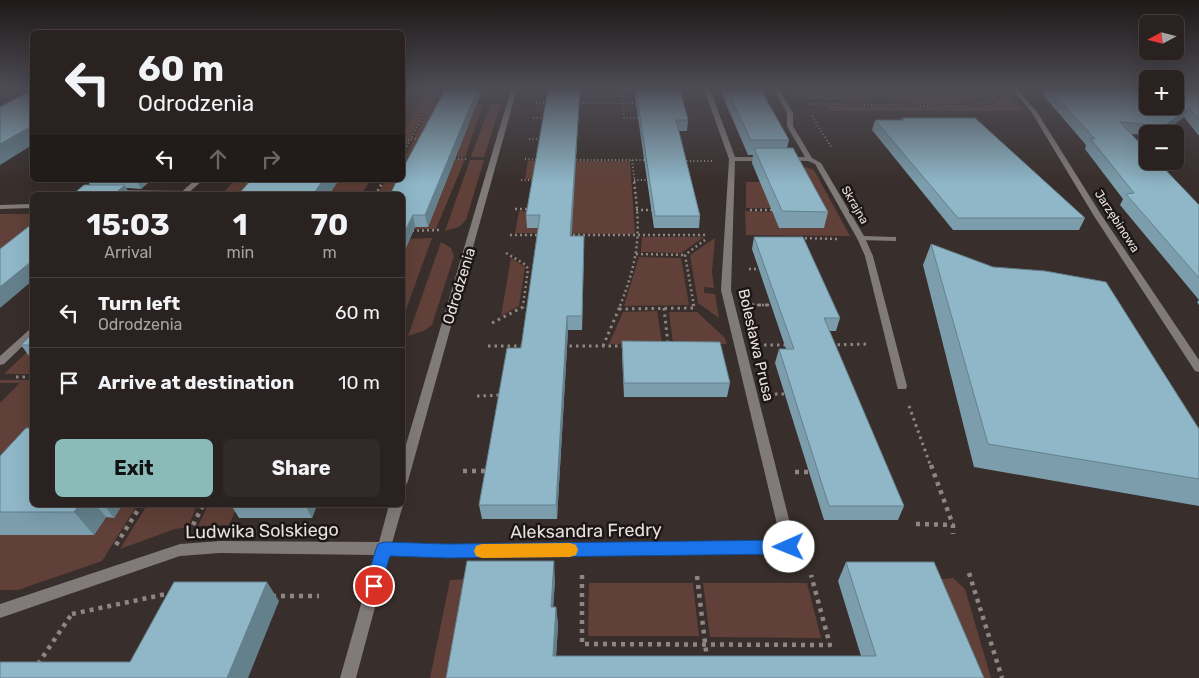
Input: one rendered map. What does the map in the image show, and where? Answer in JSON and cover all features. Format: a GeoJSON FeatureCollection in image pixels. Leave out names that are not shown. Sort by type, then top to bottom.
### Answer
{"type":"FeatureCollection","features":[{"type":"Feature","properties":{"kind":"street","name":"Odrodzenia"},"geometry":{"type":"LineString","coordinates":[[405,472],[505,121]]}},
{"type":"Feature","properties":{"kind":"street","name":"Bolesława Prusa"},"geometry":{"type":"LineString","coordinates":[[718,121],[732,159],[726,290],[789,547]]}},
{"type":"Feature","properties":{"kind":"street","name":"Skrajna"},"geometry":{"type":"LineString","coordinates":[[790,121],[790,126],[809,159],[818,163],[861,238],[893,239]]}},
{"type":"Feature","properties":{"kind":"street","name":"Jarzębinowa"},"geometry":{"type":"LineString","coordinates":[[1039,121],[1098,216],[1199,368]]}},
{"type":"Feature","properties":{"kind":"street"},"geometry":{"type":"LineString","coordinates":[[732,159],[809,159]]}},
{"type":"Feature","properties":{"kind":"street"},"geometry":{"type":"LineString","coordinates":[[185,192],[197,182]]}},
{"type":"Feature","properties":{"kind":"street"},"geometry":{"type":"LineString","coordinates":[[0,207],[30,206]]}},
{"type":"Feature","properties":{"kind":"street"},"geometry":{"type":"LineString","coordinates":[[861,238],[868,251],[902,386]]}},
{"type":"Feature","properties":{"kind":"street"},"geometry":{"type":"LineString","coordinates":[[0,362],[30,334]]}},
{"type":"Feature","properties":{"kind":"street"},"geometry":{"type":"LineString","coordinates":[[348,678],[395,507]]}},
{"type":"Feature","properties":{"kind":"street","name":"Ludwika Solskiego"},"geometry":{"type":"LineString","coordinates":[[0,611],[180,550],[220,547],[384,549]]}},
{"type":"Feature","properties":{"kind":"street","name":"Aleksandra Fredry"},"geometry":{"type":"LineString","coordinates":[[384,549],[448,551],[789,547]]}},
{"type":"Feature","properties":{"kind":"path"},"geometry":{"type":"LineString","coordinates":[[405,151],[421,121]]}},
{"type":"Feature","properties":{"kind":"path"},"geometry":{"type":"LineString","coordinates":[[813,121],[832,149]]}},
{"type":"Feature","properties":{"kind":"path"},"geometry":{"type":"LineString","coordinates":[[405,142],[411,139],[426,139]]}},
{"type":"Feature","properties":{"kind":"path"},"geometry":{"type":"LineString","coordinates":[[529,139],[542,139]]}},
{"type":"Feature","properties":{"kind":"path"},"geometry":{"type":"LineString","coordinates":[[405,157],[412,158]]}},
{"type":"Feature","properties":{"kind":"path"},"geometry":{"type":"LineString","coordinates":[[442,158],[468,158]]}},
{"type":"Feature","properties":{"kind":"path"},"geometry":{"type":"LineString","coordinates":[[525,159],[540,160]]}},
{"type":"Feature","properties":{"kind":"path"},"geometry":{"type":"LineString","coordinates":[[568,160],[652,160]]}},
{"type":"Feature","properties":{"kind":"path"},"geometry":{"type":"LineString","coordinates":[[603,346],[619,309],[636,254],[639,235],[632,160]]}},
{"type":"Feature","properties":{"kind":"path"},"geometry":{"type":"LineString","coordinates":[[682,161],[721,161]]}},
{"type":"Feature","properties":{"kind":"path"},"geometry":{"type":"LineString","coordinates":[[521,180],[535,180]]}},
{"type":"Feature","properties":{"kind":"path"},"geometry":{"type":"LineString","coordinates":[[634,180],[648,180]]}},
{"type":"Feature","properties":{"kind":"path"},"geometry":{"type":"LineString","coordinates":[[515,209],[530,209]]}},
{"type":"Feature","properties":{"kind":"path"},"geometry":{"type":"LineString","coordinates":[[636,210],[652,210]]}},
{"type":"Feature","properties":{"kind":"path"},"geometry":{"type":"LineString","coordinates":[[742,210],[772,210]]}},
{"type":"Feature","properties":{"kind":"path"},"geometry":{"type":"LineString","coordinates":[[405,231],[440,230]]}},
{"type":"Feature","properties":{"kind":"path"},"geometry":{"type":"LineString","coordinates":[[510,235],[550,235]]}},
{"type":"Feature","properties":{"kind":"path"},"geometry":{"type":"LineString","coordinates":[[560,235],[710,235],[685,255],[636,254]]}},
{"type":"Feature","properties":{"kind":"path"},"geometry":{"type":"LineString","coordinates":[[800,238],[838,239]]}},
{"type":"Feature","properties":{"kind":"path"},"geometry":{"type":"LineString","coordinates":[[506,253],[526,265],[528,269],[523,305]]}},
{"type":"Feature","properties":{"kind":"path"},"geometry":{"type":"LineString","coordinates":[[619,309],[694,308],[685,255]]}},
{"type":"Feature","properties":{"kind":"path"},"geometry":{"type":"LineString","coordinates":[[528,269],[536,269]]}},
{"type":"Feature","properties":{"kind":"path"},"geometry":{"type":"LineString","coordinates":[[492,322],[523,305],[532,305]]}},
{"type":"Feature","properties":{"kind":"path"},"geometry":{"type":"LineString","coordinates":[[747,305],[771,305]]}},
{"type":"Feature","properties":{"kind":"path"},"geometry":{"type":"LineString","coordinates":[[664,308],[668,346]]}},
{"type":"Feature","properties":{"kind":"path"},"geometry":{"type":"LineString","coordinates":[[823,344],[892,346]]}},
{"type":"Feature","properties":{"kind":"path"},"geometry":{"type":"LineString","coordinates":[[758,345],[795,345]]}},
{"type":"Feature","properties":{"kind":"path"},"geometry":{"type":"LineString","coordinates":[[488,346],[526,346]]}},
{"type":"Feature","properties":{"kind":"path"},"geometry":{"type":"LineString","coordinates":[[555,346],[631,346]]}},
{"type":"Feature","properties":{"kind":"path"},"geometry":{"type":"LineString","coordinates":[[659,346],[677,346]]}},
{"type":"Feature","properties":{"kind":"path"},"geometry":{"type":"LineString","coordinates":[[902,386],[953,525],[952,534]]}},
{"type":"Feature","properties":{"kind":"path"},"geometry":{"type":"LineString","coordinates":[[477,396],[503,396]]}},
{"type":"Feature","properties":{"kind":"path"},"geometry":{"type":"LineString","coordinates":[[463,471],[490,470]]}},
{"type":"Feature","properties":{"kind":"path"},"geometry":{"type":"LineString","coordinates":[[794,472],[808,472]]}},
{"type":"Feature","properties":{"kind":"path"},"geometry":{"type":"LineString","coordinates":[[191,530],[202,507]]}},
{"type":"Feature","properties":{"kind":"path"},"geometry":{"type":"LineString","coordinates":[[916,524],[953,525]]}},
{"type":"Feature","properties":{"kind":"path"},"geometry":{"type":"LineString","coordinates":[[969,573],[1002,678]]}},
{"type":"Feature","properties":{"kind":"path"},"geometry":{"type":"LineString","coordinates":[[582,575],[582,644],[830,645],[811,575]]}},
{"type":"Feature","properties":{"kind":"path"},"geometry":{"type":"LineString","coordinates":[[696,576],[708,669]]}},
{"type":"Feature","properties":{"kind":"path"},"geometry":{"type":"LineString","coordinates":[[65,616],[176,593]]}},
{"type":"Feature","properties":{"kind":"path"},"geometry":{"type":"LineString","coordinates":[[267,596],[319,596]]}},
{"type":"Feature","properties":{"kind":"path"},"geometry":{"type":"LineString","coordinates":[[35,670],[61,627],[71,615]]}},
{"type":"Feature","properties":{"kind":"shaded area"},"geometry":{"type":"Polygon","coordinates":[[[405,121],[410,121],[405,130],[405,121]]]}},
{"type":"Feature","properties":{"kind":"shaded area"},"geometry":{"type":"Polygon","coordinates":[[[410,121],[420,121],[405,147],[405,130],[410,121]]]}},
{"type":"Feature","properties":{"kind":"shaded area"},"geometry":{"type":"Polygon","coordinates":[[[423,121],[477,121],[465,157],[405,157],[423,121]]]}},
{"type":"Feature","properties":{"kind":"shaded area"},"geometry":{"type":"Polygon","coordinates":[[[484,121],[496,121],[484,157],[471,157],[484,121]]]}},
{"type":"Feature","properties":{"kind":"shaded area"},"geometry":{"type":"Polygon","coordinates":[[[405,159],[465,159],[436,229],[405,229],[405,192],[379,192],[385,182],[405,182],[405,159]]]}},
{"type":"Feature","properties":{"kind":"shaded area"},"geometry":{"type":"Polygon","coordinates":[[[470,160],[484,160],[466,220],[459,227],[445,231],[470,160]]]}},
{"type":"Feature","properties":{"kind":"shaded area"},"geometry":{"type":"Polygon","coordinates":[[[528,161],[630,161],[635,234],[515,233],[519,211],[530,211],[535,179],[525,179],[528,161]]]}},
{"type":"Feature","properties":{"kind":"shaded area"},"geometry":{"type":"Polygon","coordinates":[[[802,166],[814,170],[850,236],[746,235],[745,211],[772,212],[779,228],[802,166]]]}},
{"type":"Feature","properties":{"kind":"shaded area"},"geometry":{"type":"Polygon","coordinates":[[[233,182],[369,182],[363,192],[224,192],[233,182]]]}},
{"type":"Feature","properties":{"kind":"shaded area"},"geometry":{"type":"Polygon","coordinates":[[[746,182],[760,182],[771,208],[746,208],[746,182]]]}},
{"type":"Feature","properties":{"kind":"shaded area"},"geometry":{"type":"Polygon","coordinates":[[[0,214],[30,214],[30,244],[0,267],[0,214]]]}},
{"type":"Feature","properties":{"kind":"shaded area"},"geometry":{"type":"Polygon","coordinates":[[[642,237],[704,237],[681,253],[641,252],[642,237]]]}},
{"type":"Feature","properties":{"kind":"shaded area"},"geometry":{"type":"Polygon","coordinates":[[[432,238],[405,312],[405,239],[432,238]]]}},
{"type":"Feature","properties":{"kind":"shaded area"},"geometry":{"type":"Polygon","coordinates":[[[715,238],[712,272],[714,288],[704,287],[704,293],[715,294],[719,318],[698,303],[690,255],[715,238]]]}},
{"type":"Feature","properties":{"kind":"shaded area"},"geometry":{"type":"Polygon","coordinates":[[[441,242],[451,248],[454,256],[432,325],[424,331],[408,336],[441,242]]]}},
{"type":"Feature","properties":{"kind":"shaded area"},"geometry":{"type":"Polygon","coordinates":[[[639,257],[681,258],[689,305],[624,306],[639,257]]]}},
{"type":"Feature","properties":{"kind":"shaded area"},"geometry":{"type":"Polygon","coordinates":[[[511,258],[525,267],[519,306],[501,316],[511,258]]]}},
{"type":"Feature","properties":{"kind":"shaded area"},"geometry":{"type":"Polygon","coordinates":[[[657,311],[662,343],[609,344],[623,312],[657,311]]]}},
{"type":"Feature","properties":{"kind":"shaded area"},"geometry":{"type":"Polygon","coordinates":[[[669,312],[697,312],[725,338],[727,344],[673,344],[669,312]]]}},
{"type":"Feature","properties":{"kind":"shaded area"},"geometry":{"type":"Polygon","coordinates":[[[30,349],[30,374],[4,374],[30,349]]]}},
{"type":"Feature","properties":{"kind":"shaded area"},"geometry":{"type":"Polygon","coordinates":[[[0,380],[30,380],[30,507],[136,507],[102,561],[18,590],[0,590],[0,403],[20,383],[0,383],[0,380]]]}},
{"type":"Feature","properties":{"kind":"shaded area"},"geometry":{"type":"Polygon","coordinates":[[[146,507],[196,507],[188,527],[175,529],[120,549],[146,507]]]}},
{"type":"Feature","properties":{"kind":"shaded area"},"geometry":{"type":"Polygon","coordinates":[[[207,507],[237,507],[229,525],[198,526],[207,507]]]}},
{"type":"Feature","properties":{"kind":"shaded area"},"geometry":{"type":"Polygon","coordinates":[[[953,578],[965,589],[991,678],[963,678],[923,581],[953,578]]]}},
{"type":"Feature","properties":{"kind":"shaded area"},"geometry":{"type":"Polygon","coordinates":[[[471,579],[455,678],[430,678],[450,580],[471,579]]]}},
{"type":"Feature","properties":{"kind":"shaded area"},"geometry":{"type":"Polygon","coordinates":[[[589,583],[693,583],[699,636],[588,636],[589,583]]]}},
{"type":"Feature","properties":{"kind":"shaded area"},"geometry":{"type":"Polygon","coordinates":[[[703,583],[807,583],[821,638],[710,637],[703,583]]]}},
{"type":"Feature","properties":{"kind":"building"},"geometry":{"type":"Polygon","coordinates":[[[0,121],[30,121],[30,127],[0,144],[0,121]]]}},
{"type":"Feature","properties":{"kind":"building"},"geometry":{"type":"Polygon","coordinates":[[[429,121],[464,121],[425,215],[413,215],[405,231],[405,192],[391,192],[396,182],[405,182],[405,164],[429,121]]]}},
{"type":"Feature","properties":{"kind":"building"},"geometry":{"type":"Polygon","coordinates":[[[543,121],[578,121],[570,236],[584,236],[582,316],[567,316],[556,505],[479,505],[507,348],[521,348],[540,215],[526,215],[543,121]]]}},
{"type":"Feature","properties":{"kind":"building"},"geometry":{"type":"Polygon","coordinates":[[[641,121],[676,121],[700,216],[655,216],[641,121]]]}},
{"type":"Feature","properties":{"kind":"building"},"geometry":{"type":"Polygon","coordinates":[[[742,121],[778,121],[789,140],[751,140],[742,121]]]}},
{"type":"Feature","properties":{"kind":"building"},"geometry":{"type":"Polygon","coordinates":[[[876,121],[978,121],[1085,218],[958,218],[876,121]]]}},
{"type":"Feature","properties":{"kind":"building"},"geometry":{"type":"Polygon","coordinates":[[[1078,121],[1171,121],[1165,125],[1120,122],[1139,142],[1139,170],[1166,170],[1199,205],[1199,278],[1126,194],[1134,193],[1090,138],[1095,139],[1078,121]]]}},
{"type":"Feature","properties":{"kind":"building"},"geometry":{"type":"Polygon","coordinates":[[[754,148],[793,148],[828,212],[782,211],[754,148]]]}},
{"type":"Feature","properties":{"kind":"building"},"geometry":{"type":"Polygon","coordinates":[[[249,182],[322,182],[315,192],[241,192],[249,182]]]}},
{"type":"Feature","properties":{"kind":"building"},"geometry":{"type":"Polygon","coordinates":[[[84,185],[125,185],[117,192],[76,192],[84,185]]]}},
{"type":"Feature","properties":{"kind":"building"},"geometry":{"type":"Polygon","coordinates":[[[30,226],[30,263],[0,287],[0,249],[30,226]]]}},
{"type":"Feature","properties":{"kind":"building"},"geometry":{"type":"Polygon","coordinates":[[[754,237],[803,237],[840,318],[824,318],[904,506],[829,506],[779,349],[794,349],[754,237]]]}},
{"type":"Feature","properties":{"kind":"building"},"geometry":{"type":"Polygon","coordinates":[[[931,244],[993,267],[1045,271],[1106,282],[1199,429],[1199,479],[988,444],[931,244]]]}},
{"type":"Feature","properties":{"kind":"building"},"geometry":{"type":"Polygon","coordinates":[[[30,336],[30,345],[21,345],[30,336]]]}},
{"type":"Feature","properties":{"kind":"building"},"geometry":{"type":"Polygon","coordinates":[[[622,341],[720,342],[730,383],[624,383],[622,341]]]}},
{"type":"Feature","properties":{"kind":"building"},"geometry":{"type":"Polygon","coordinates":[[[26,428],[30,428],[30,507],[78,507],[74,512],[0,512],[0,456],[26,428]]]}},
{"type":"Feature","properties":{"kind":"building"},"geometry":{"type":"Polygon","coordinates":[[[467,561],[554,561],[551,607],[556,607],[553,656],[876,656],[846,562],[934,562],[984,678],[446,678],[467,561]]]}},
{"type":"Feature","properties":{"kind":"building"},"geometry":{"type":"Polygon","coordinates":[[[174,582],[267,582],[227,678],[0,678],[0,662],[130,662],[174,582]]]}},
{"type":"Feature","properties":{"kind":"slow traffic"},"geometry":{"type":"LineString","coordinates":[[482,551],[570,550]]}},
{"type":"Feature","properties":{"kind":"route"},"geometry":{"type":"LineString","coordinates":[[374,586],[384,549],[448,551],[789,547]]}}]}
